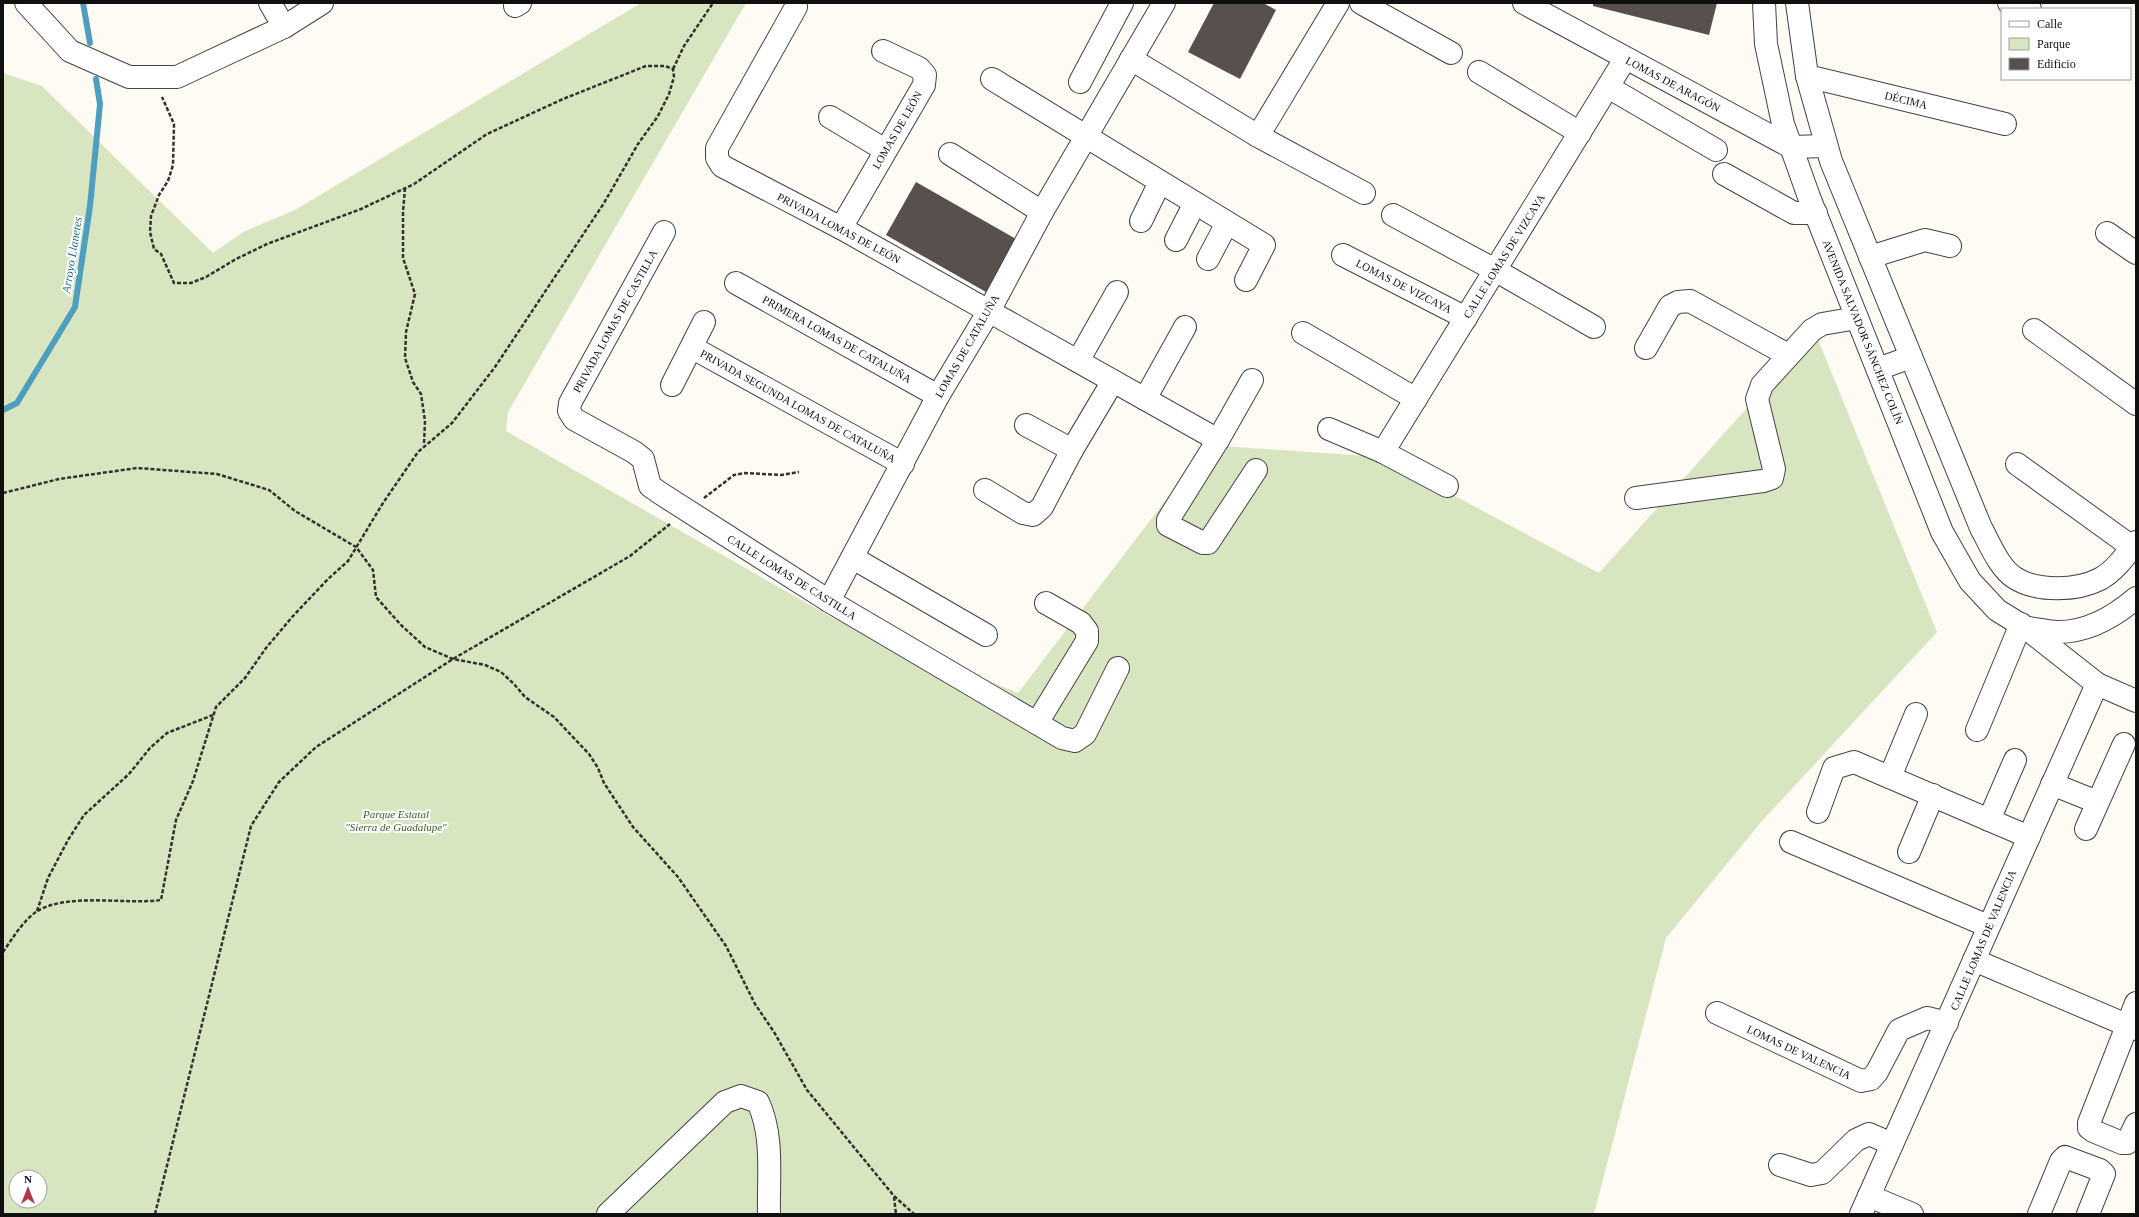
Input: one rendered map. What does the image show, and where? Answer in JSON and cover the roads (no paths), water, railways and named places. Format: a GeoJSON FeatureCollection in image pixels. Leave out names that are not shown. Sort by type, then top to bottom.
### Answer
{"type":"FeatureCollection","features":[{"type":"Feature","properties":{"kind":"street"},"geometry":{"type":"LineString","coordinates":[[26,3],[70,51],[129,77],[177,77],[284,26],[322,3]]}},
{"type":"Feature","properties":{"kind":"street"},"geometry":{"type":"LineString","coordinates":[[270,3],[284,26]]}},
{"type":"Feature","properties":{"kind":"street"},"geometry":{"type":"LineString","coordinates":[[1080,82],[1122,3]]}},
{"type":"Feature","properties":{"kind":"street","name":"LOMAS DE CATALUÑA"},"geometry":{"type":"LineString","coordinates":[[829,601],[938,396],[989,311],[1042,212],[1164,3]]}},
{"type":"Feature","properties":{"kind":"street"},"geometry":{"type":"LineString","coordinates":[[1258,136],[1338,3]]}},
{"type":"Feature","properties":{"kind":"street"},"geometry":{"type":"LineString","coordinates":[[1361,3],[1451,53]]}},
{"type":"Feature","properties":{"kind":"street","name":"LOMAS DE ARAGÓN"},"geometry":{"type":"LineString","coordinates":[[1524,3],[1625,59],[1792,147],[1826,146]]}},
{"type":"Feature","properties":{"kind":"street","name":"AVENIDA SALVADOR SÁNCHEZ COLÍN"},"geometry":{"type":"LineString","coordinates":[[1764,3],[1766,44],[1783,124],[1816,213],[1942,532],[1970,581],[1997,610],[2024,626],[2097,684],[2136,701]]}},
{"type":"Feature","properties":{"kind":"street"},"geometry":{"type":"LineString","coordinates":[[1797,3],[1807,76],[1831,161],[1981,528],[1999,560],[2014,578],[2036,588],[2072,588],[2100,579],[2122,561],[2134,544],[2017,464]]}},
{"type":"Feature","properties":{"kind":"street"},"geometry":{"type":"LineString","coordinates":[[2009,3],[2026,8]]}},
{"type":"Feature","properties":{"kind":"street","name":"PRIVADA LOMAS DE LEÓN"},"geometry":{"type":"LineString","coordinates":[[796,7],[717,148],[717,158],[722,166],[841,228],[1218,440]]}},
{"type":"Feature","properties":{"kind":"street","name":"LOMAS DE LEÓN"},"geometry":{"type":"LineString","coordinates":[[841,228],[924,85],[925,75],[919,68],[882,51]]}},
{"type":"Feature","properties":{"kind":"street"},"geometry":{"type":"LineString","coordinates":[[1131,59],[1258,136],[1364,193]]}},
{"type":"Feature","properties":{"kind":"street","name":"CALLE LOMAS DE VIZCAYA"},"geometry":{"type":"LineString","coordinates":[[1383,452],[1625,59]]}},
{"type":"Feature","properties":{"kind":"street"},"geometry":{"type":"LineString","coordinates":[[1479,72],[1580,133]]}},
{"type":"Feature","properties":{"kind":"street","name":"DÉCIMA"},"geometry":{"type":"LineString","coordinates":[[1807,76],[2005,124]]}},
{"type":"Feature","properties":{"kind":"street"},"geometry":{"type":"LineString","coordinates":[[992,79],[1264,245],[1246,280]]}},
{"type":"Feature","properties":{"kind":"street"},"geometry":{"type":"LineString","coordinates":[[1608,87],[1716,150]]}},
{"type":"Feature","properties":{"kind":"street"},"geometry":{"type":"LineString","coordinates":[[830,117],[885,150]]}},
{"type":"Feature","properties":{"kind":"street"},"geometry":{"type":"LineString","coordinates":[[950,154],[1042,212]]}},
{"type":"Feature","properties":{"kind":"street"},"geometry":{"type":"LineString","coordinates":[[1724,174],[1794,213],[1816,213]]}},
{"type":"Feature","properties":{"kind":"street"},"geometry":{"type":"LineString","coordinates":[[1141,221],[1160,182]]}},
{"type":"Feature","properties":{"kind":"street"},"geometry":{"type":"LineString","coordinates":[[1176,240],[1195,204]]}},
{"type":"Feature","properties":{"kind":"street"},"geometry":{"type":"LineString","coordinates":[[1393,215],[1495,270],[1594,327]]}},
{"type":"Feature","properties":{"kind":"street"},"geometry":{"type":"LineString","coordinates":[[1208,258],[1227,223]]}},
{"type":"Feature","properties":{"kind":"street","name":"PRIVADA LOMAS DE CASTILLA"},"geometry":{"type":"LineString","coordinates":[[568,411],[570,402],[664,232]]}},
{"type":"Feature","properties":{"kind":"street"},"geometry":{"type":"LineString","coordinates":[[2107,233],[2136,254]]}},
{"type":"Feature","properties":{"kind":"street"},"geometry":{"type":"LineString","coordinates":[[1870,257],[1925,240],[1950,246]]}},
{"type":"Feature","properties":{"kind":"street","name":"LOMAS DE VIZCAYA"},"geometry":{"type":"LineString","coordinates":[[1343,255],[1466,318]]}},
{"type":"Feature","properties":{"kind":"street","name":"PRIMERA LOMAS DE CATALUÑA"},"geometry":{"type":"LineString","coordinates":[[736,283],[938,396]]}},
{"type":"Feature","properties":{"kind":"street"},"geometry":{"type":"LineString","coordinates":[[1078,361],[1117,292]]}},
{"type":"Feature","properties":{"kind":"street"},"geometry":{"type":"LineString","coordinates":[[1646,348],[1670,306],[1678,302],[1690,301],[1788,355]]}},
{"type":"Feature","properties":{"kind":"street"},"geometry":{"type":"LineString","coordinates":[[1636,498],[1763,481],[1772,478],[1774,469],[1757,399],[1762,385],[1812,330],[1822,324],[1857,318]]}},
{"type":"Feature","properties":{"kind":"street"},"geometry":{"type":"LineString","coordinates":[[672,385],[693,348],[704,322]]}},
{"type":"Feature","properties":{"kind":"street"},"geometry":{"type":"LineString","coordinates":[[1145,399],[1185,327]]}},
{"type":"Feature","properties":{"kind":"street"},"geometry":{"type":"LineString","coordinates":[[2034,330],[2136,404]]}},
{"type":"Feature","properties":{"kind":"street"},"geometry":{"type":"LineString","coordinates":[[1303,334],[1416,399]]}},
{"type":"Feature","properties":{"kind":"street","name":"PRIVADA SEGUNDA LOMAS DE CATALUÑA"},"geometry":{"type":"LineString","coordinates":[[693,348],[903,464]]}},
{"type":"Feature","properties":{"kind":"street"},"geometry":{"type":"LineString","coordinates":[[1878,369],[1911,357]]}},
{"type":"Feature","properties":{"kind":"street"},"geometry":{"type":"LineString","coordinates":[[1252,380],[1218,440],[1168,520],[1168,525],[1203,543],[1208,543],[1256,470]]}},
{"type":"Feature","properties":{"kind":"street"},"geometry":{"type":"LineString","coordinates":[[985,490],[1023,513],[1034,515],[1042,507],[1072,450],[1114,381]]}},
{"type":"Feature","properties":{"kind":"street","name":"CALLE LOMAS DE CASTILLA"},"geometry":{"type":"LineString","coordinates":[[568,411],[574,419],[634,452],[643,459],[650,486],[686,510],[829,601],[1062,738],[1076,741],[1085,734],[1118,668]]}},
{"type":"Feature","properties":{"kind":"street"},"geometry":{"type":"LineString","coordinates":[[1026,425],[1072,450]]}},
{"type":"Feature","properties":{"kind":"street"},"geometry":{"type":"LineString","coordinates":[[1329,429],[1383,452],[1447,486]]}},
{"type":"Feature","properties":{"kind":"street"},"geometry":{"type":"LineString","coordinates":[[853,558],[986,634]]}},
{"type":"Feature","properties":{"kind":"street"},"geometry":{"type":"LineString","coordinates":[[1977,730],[2024,626],[2059,632],[2092,626],[2121,610],[2136,598]]}},
{"type":"Feature","properties":{"kind":"street"},"geometry":{"type":"LineString","coordinates":[[1037,723],[1087,641],[1087,631],[1081,623],[1046,603]]}},
{"type":"Feature","properties":{"kind":"street","name":"CALLE LOMAS DE VALENCIA"},"geometry":{"type":"LineString","coordinates":[[1865,1205],[2097,684]]}},
{"type":"Feature","properties":{"kind":"street"},"geometry":{"type":"LineString","coordinates":[[1890,777],[1916,714]]}},
{"type":"Feature","properties":{"kind":"street"},"geometry":{"type":"LineString","coordinates":[[2086,829],[2124,744]]}},
{"type":"Feature","properties":{"kind":"street"},"geometry":{"type":"LineString","coordinates":[[1989,820],[2015,760]]}},
{"type":"Feature","properties":{"kind":"street"},"geometry":{"type":"LineString","coordinates":[[1818,812],[1834,768],[1854,762],[2029,836]]}},
{"type":"Feature","properties":{"kind":"street"},"geometry":{"type":"LineString","coordinates":[[2052,784],[2097,802]]}},
{"type":"Feature","properties":{"kind":"street"},"geometry":{"type":"LineString","coordinates":[[1909,852],[1933,795]]}},
{"type":"Feature","properties":{"kind":"street"},"geometry":{"type":"LineString","coordinates":[[1791,842],[1988,926]]}},
{"type":"Feature","properties":{"kind":"street"},"geometry":{"type":"LineString","coordinates":[[1974,960],[2132,1027]]}},
{"type":"Feature","properties":{"kind":"street"},"geometry":{"type":"LineString","coordinates":[[2136,1003],[2132,1027],[2089,1123],[2089,1128],[2092,1131],[2122,1143],[2127,1143],[2136,1124]]}},
{"type":"Feature","properties":{"kind":"street","name":"LOMAS DE VALENCIA"},"geometry":{"type":"LineString","coordinates":[[1717,1014],[1861,1081],[1870,1079],[1877,1072],[1899,1030],[1927,1018],[1947,1023]]}},
{"type":"Feature","properties":{"kind":"street"},"geometry":{"type":"LineString","coordinates":[[608,1214],[725,1102],[741,1096],[758,1102],[765,1118],[768,1140],[769,1214]]}},
{"type":"Feature","properties":{"kind":"street"},"geometry":{"type":"LineString","coordinates":[[1780,1165],[1811,1175],[1822,1173],[1856,1140],[1869,1134],[1892,1144]]}},
{"type":"Feature","properties":{"kind":"street"},"geometry":{"type":"LineString","coordinates":[[2039,1214],[2061,1161],[2065,1158],[2100,1170],[2104,1174],[2088,1214]]}},
{"type":"Feature","properties":{"kind":"street"},"geometry":{"type":"LineString","coordinates":[[1865,1205],[1912,1214]]}},
{"type":"Feature","properties":{"kind":"waterway","name":"Arroyo Llanetes"},"geometry":{"type":"LineString","coordinates":[[83,3],[90,43]]}},
{"type":"Feature","properties":{"kind":"waterway","name":"Arroyo Llanetes"},"geometry":{"type":"LineString","coordinates":[[3,410],[17,403],[75,307],[90,206],[100,104],[96,79]]}},
{"type":"Feature","properties":{"kind":"park label","name":"Parque Estatal \"Sierra de Guadalupe\""},"geometry":{"type":"Point","coordinates":[396,820]}}]}
